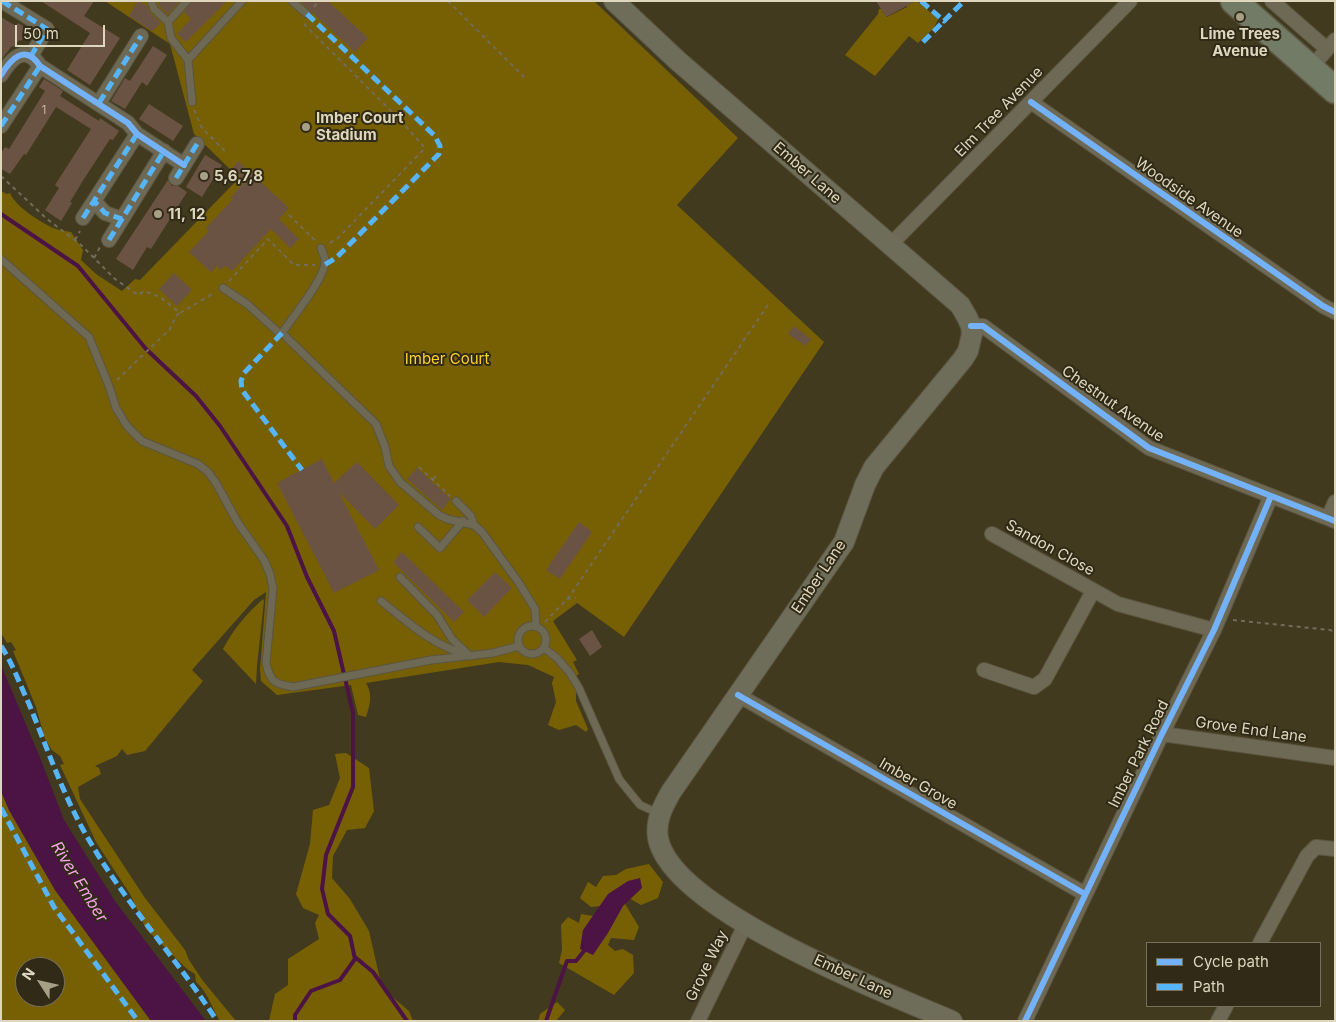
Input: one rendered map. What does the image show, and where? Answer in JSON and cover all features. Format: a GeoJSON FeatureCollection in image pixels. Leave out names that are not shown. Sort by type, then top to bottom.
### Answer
{"type":"FeatureCollection","features":[{"type":"Feature","properties":{"kind":"highway"},"geometry":{"type":"LineString","coordinates":[[1234,1],[1335,90]]}},
{"type":"Feature","properties":{"kind":"main road","name":"Ember Lane"},"geometry":{"type":"LineString","coordinates":[[614,1],[678,61],[955,300],[967,316],[971,326],[970,341],[964,359],[874,467],[865,485],[844,542],[671,792],[660,815],[658,826],[658,838],[667,860],[673,868],[688,884],[745,925],[850,976],[952,1021]]}},
{"type":"Feature","properties":{"kind":"street"},"geometry":{"type":"LineString","coordinates":[[1,126],[36,61],[47,29],[2,1]]}},
{"type":"Feature","properties":{"kind":"street","name":"Elm Tree Avenue"},"geometry":{"type":"LineString","coordinates":[[892,247],[898,237],[1130,1]]}},
{"type":"Feature","properties":{"kind":"street"},"geometry":{"type":"LineString","coordinates":[[1272,1],[1331,45],[1310,69]]}},
{"type":"Feature","properties":{"kind":"street"},"geometry":{"type":"LineString","coordinates":[[99,103],[141,36]]}},
{"type":"Feature","properties":{"kind":"street"},"geometry":{"type":"LineString","coordinates":[[1,75],[14,58],[25,54],[128,123],[137,134],[184,165]]}},
{"type":"Feature","properties":{"kind":"street","name":"Woodside Avenue"},"geometry":{"type":"LineString","coordinates":[[1031,102],[1323,306],[1335,312]]}},
{"type":"Feature","properties":{"kind":"street"},"geometry":{"type":"LineString","coordinates":[[83,218],[137,134]]}},
{"type":"Feature","properties":{"kind":"street"},"geometry":{"type":"LineString","coordinates":[[176,178],[197,144]]}},
{"type":"Feature","properties":{"kind":"street"},"geometry":{"type":"LineString","coordinates":[[109,240],[164,151]]}},
{"type":"Feature","properties":{"kind":"street"},"geometry":{"type":"LineString","coordinates":[[94,201],[105,213],[122,219]]}},
{"type":"Feature","properties":{"kind":"street","name":"Chestnut Avenue"},"geometry":{"type":"LineString","coordinates":[[971,326],[983,326],[1149,448],[1332,519]]}},
{"type":"Feature","properties":{"kind":"street","name":"Imber Park Road"},"geometry":{"type":"LineString","coordinates":[[1025,1021],[1162,734],[1217,624],[1271,496]]}},
{"type":"Feature","properties":{"kind":"street"},"geometry":{"type":"LineString","coordinates":[[1332,519],[1335,502]]}},
{"type":"Feature","properties":{"kind":"street","name":"Sandon Close"},"geometry":{"type":"LineString","coordinates":[[992,534],[1118,604],[1217,624]]}},
{"type":"Feature","properties":{"kind":"street","name":"Sandon Close"},"geometry":{"type":"LineString","coordinates":[[984,670],[1034,687],[1045,679],[1093,590]]}},
{"type":"Feature","properties":{"kind":"street","name":"Imber Grove"},"geometry":{"type":"LineString","coordinates":[[738,695],[1085,894]]}},
{"type":"Feature","properties":{"kind":"street","name":"Grove End Lane"},"geometry":{"type":"LineString","coordinates":[[1162,734],[1335,758]]}},
{"type":"Feature","properties":{"kind":"street"},"geometry":{"type":"LineString","coordinates":[[1261,942],[1307,856],[1316,847],[1335,849]]}},
{"type":"Feature","properties":{"kind":"street","name":"Grove Way"},"geometry":{"type":"LineString","coordinates":[[698,1021],[745,925]]}},
{"type":"Feature","properties":{"kind":"street"},"geometry":{"type":"LineString","coordinates":[[1218,1021],[1225,1007]]}},
{"type":"Feature","properties":{"kind":"lane"},"geometry":{"type":"LineString","coordinates":[[151,1],[154,9],[168,22],[171,38],[188,60],[192,102]]}},
{"type":"Feature","properties":{"kind":"lane"},"geometry":{"type":"LineString","coordinates":[[168,22],[187,1]]}},
{"type":"Feature","properties":{"kind":"lane"},"geometry":{"type":"LineString","coordinates":[[188,60],[242,1]]}},
{"type":"Feature","properties":{"kind":"lane"},"geometry":{"type":"LineString","coordinates":[[292,1],[307,14]]}},
{"type":"Feature","properties":{"kind":"lane"},"geometry":{"type":"LineString","coordinates":[[282,333],[317,282],[325,261],[321,248]]}},
{"type":"Feature","properties":{"kind":"lane"},"geometry":{"type":"LineString","coordinates":[[1,259],[89,337],[116,408],[127,426],[142,440],[198,464],[208,472],[238,523],[264,560],[270,574],[273,588],[266,663],[269,675],[280,685],[293,687],[431,660],[508,650],[519,646]]}},
{"type":"Feature","properties":{"kind":"lane"},"geometry":{"type":"LineString","coordinates":[[223,288],[247,304],[278,332],[282,333],[376,424],[385,447],[389,466],[400,482],[439,515],[447,519],[474,525]]}},
{"type":"Feature","properties":{"kind":"lane"},"geometry":{"type":"LineString","coordinates":[[456,501],[471,516],[474,525],[494,547],[535,610],[538,627],[545,634],[544,648],[536,654],[522,650],[518,642],[520,632],[527,626],[538,627]]}},
{"type":"Feature","properties":{"kind":"lane"},"geometry":{"type":"LineString","coordinates":[[418,527],[440,548],[463,522]]}},
{"type":"Feature","properties":{"kind":"lane"},"geometry":{"type":"LineString","coordinates":[[400,576],[437,615],[452,639],[470,656]]}},
{"type":"Feature","properties":{"kind":"lane"},"geometry":{"type":"LineString","coordinates":[[381,601],[439,644],[470,656]]}},
{"type":"Feature","properties":{"kind":"lane"},"geometry":{"type":"LineString","coordinates":[[544,648],[557,658],[570,673],[579,688],[619,779],[640,805],[660,815]]}},
{"type":"Feature","properties":{"kind":"path"},"geometry":{"type":"LineString","coordinates":[[448,1],[524,77]]}},
{"type":"Feature","properties":{"kind":"path"},"geometry":{"type":"LineString","coordinates":[[289,215],[321,248],[338,238],[425,148],[402,122],[304,24]]}},
{"type":"Feature","properties":{"kind":"path"},"geometry":{"type":"LineString","coordinates":[[192,102],[195,115],[202,128],[227,153]]}},
{"type":"Feature","properties":{"kind":"path"},"geometry":{"type":"LineString","coordinates":[[1,176],[47,219],[81,245],[121,284],[138,295],[144,291],[160,297],[180,314]]}},
{"type":"Feature","properties":{"kind":"path"},"geometry":{"type":"LineString","coordinates":[[109,386],[170,329],[176,316],[223,288],[268,238],[294,265],[324,265]]}},
{"type":"Feature","properties":{"kind":"path"},"geometry":{"type":"LineString","coordinates":[[538,627],[567,599],[770,302]]}},
{"type":"Feature","properties":{"kind":"path"},"geometry":{"type":"LineString","coordinates":[[419,466],[456,501]]}},
{"type":"Feature","properties":{"kind":"path"},"geometry":{"type":"LineString","coordinates":[[433,479],[437,475]]}},
{"type":"Feature","properties":{"kind":"path"},"geometry":{"type":"LineString","coordinates":[[567,599],[576,598]]}},
{"type":"Feature","properties":{"kind":"path"},"geometry":{"type":"LineString","coordinates":[[1217,624],[1330,630],[1335,632]]}},
{"type":"Feature","properties":{"kind":"green space","name":"Imber Court"},"geometry":{"type":"Polygon","coordinates":[[[105,1],[594,1],[738,138],[677,205],[824,342],[624,637],[577,603],[553,621],[577,660],[573,662],[579,674],[574,677],[576,701],[588,729],[586,732],[576,725],[559,730],[548,725],[556,702],[552,683],[554,677],[528,665],[499,662],[366,683],[370,704],[366,717],[358,715],[351,685],[277,695],[261,681],[260,669],[266,592],[254,600],[192,670],[203,681],[145,751],[127,755],[122,749],[117,756],[95,766],[99,768],[101,774],[78,787],[80,799],[145,898],[185,950],[189,960],[203,981],[236,1021],[220,1021],[206,995],[196,982],[195,974],[187,969],[146,929],[130,894],[96,842],[60,765],[64,764],[60,756],[52,750],[45,739],[36,707],[13,651],[16,650],[11,642],[7,643],[1,633],[1,191],[7,194],[10,193],[22,208],[40,221],[53,228],[71,232],[83,250],[81,260],[96,274],[122,291],[135,279],[140,280],[239,178],[194,134],[170,44],[105,1]]]}},
{"type":"Feature","properties":{"kind":"green space"},"geometry":{"type":"Polygon","coordinates":[[[905,1],[917,1],[938,19],[934,28],[918,43],[909,36],[875,76],[845,55],[878,14],[879,9],[884,9],[882,11],[887,17],[907,7],[905,1]]]}},
{"type":"Feature","properties":{"kind":"green space"},"geometry":{"type":"Polygon","coordinates":[[[263,599],[256,684],[223,649],[240,622],[263,599]]]}},
{"type":"Feature","properties":{"kind":"green space"},"geometry":{"type":"Polygon","coordinates":[[[346,753],[369,768],[374,811],[365,828],[347,830],[333,856],[332,878],[350,899],[369,931],[382,988],[409,1011],[413,1021],[269,1021],[275,994],[288,985],[288,959],[319,939],[315,923],[319,915],[303,908],[296,894],[310,844],[313,810],[329,805],[340,778],[335,754],[346,753]]]}},
{"type":"Feature","properties":{"kind":"green space"},"geometry":{"type":"Polygon","coordinates":[[[1,791],[9,810],[55,890],[151,1021],[1,1021],[1,791]]]}},
{"type":"Feature","properties":{"kind":"green space"},"geometry":{"type":"Polygon","coordinates":[[[649,864],[663,882],[658,898],[641,905],[629,898],[624,902],[639,927],[634,940],[611,938],[608,945],[615,951],[623,949],[633,955],[634,973],[614,995],[559,963],[562,950],[561,925],[568,917],[579,923],[581,914],[612,919],[611,905],[591,907],[580,898],[588,882],[596,887],[603,876],[616,875],[626,869],[649,864]]]}},
{"type":"Feature","properties":{"kind":"green space"},"geometry":{"type":"Polygon","coordinates":[[[557,1002],[565,1010],[556,1021],[538,1021],[540,1014],[557,1002]]]}},
{"type":"Feature","properties":{"kind":"water","name":"River Ember"},"geometry":{"type":"Polygon","coordinates":[[[1,665],[64,820],[115,901],[206,1021],[151,1021],[55,890],[9,810],[1,791],[1,665]]]}},
{"type":"Feature","properties":{"kind":"water"},"geometry":{"type":"Polygon","coordinates":[[[640,878],[642,888],[623,906],[593,955],[580,949],[583,930],[608,894],[628,881],[640,878]]]}},
{"type":"Feature","properties":{"kind":"building"},"geometry":{"type":"Polygon","coordinates":[[[41,1],[94,1],[84,16],[120,38],[90,85],[67,70],[90,33],[41,1]]]}},
{"type":"Feature","properties":{"kind":"building"},"geometry":{"type":"Polygon","coordinates":[[[138,1],[147,6],[150,13],[161,23],[152,31],[129,16],[138,1]]]}},
{"type":"Feature","properties":{"kind":"building"},"geometry":{"type":"Polygon","coordinates":[[[161,1],[180,1],[168,14],[159,6],[158,4],[161,1]]]}},
{"type":"Feature","properties":{"kind":"building"},"geometry":{"type":"Polygon","coordinates":[[[192,1],[227,1],[186,42],[177,34],[191,19],[184,12],[192,1]]]}},
{"type":"Feature","properties":{"kind":"building"},"geometry":{"type":"Polygon","coordinates":[[[300,1],[328,1],[368,38],[355,52],[300,1]]]}},
{"type":"Feature","properties":{"kind":"building"},"geometry":{"type":"Polygon","coordinates":[[[876,1],[916,1],[886,17],[876,1]]]}},
{"type":"Feature","properties":{"kind":"building"},"geometry":{"type":"Polygon","coordinates":[[[1,17],[16,26],[18,23],[28,29],[21,41],[19,40],[14,47],[12,46],[1,60],[1,17]]]}},
{"type":"Feature","properties":{"kind":"building"},"geometry":{"type":"Polygon","coordinates":[[[153,46],[167,55],[147,86],[142,82],[125,109],[111,101],[125,78],[130,81],[153,46]]]}},
{"type":"Feature","properties":{"kind":"building"},"geometry":{"type":"Polygon","coordinates":[[[44,79],[63,91],[60,96],[99,121],[100,118],[119,131],[113,140],[110,139],[84,179],[61,221],[45,210],[59,188],[55,185],[91,129],[56,107],[26,155],[24,154],[10,174],[1,169],[1,153],[5,147],[9,149],[45,91],[39,87],[44,79]]]}},
{"type":"Feature","properties":{"kind":"building"},"geometry":{"type":"Polygon","coordinates":[[[149,104],[183,126],[173,141],[139,119],[149,104]]]}},
{"type":"Feature","properties":{"kind":"building","name":"5,6,7,8"},"geometry":{"type":"Polygon","coordinates":[[[205,155],[222,165],[202,197],[186,187],[205,155]]]}},
{"type":"Feature","properties":{"kind":"building"},"geometry":{"type":"Polygon","coordinates":[[[238,161],[289,208],[279,219],[299,239],[290,248],[271,229],[232,271],[225,266],[221,270],[217,266],[211,272],[189,252],[209,231],[206,228],[233,199],[231,197],[245,181],[232,169],[238,161]]]}},
{"type":"Feature","properties":{"kind":"building"},"geometry":{"type":"Polygon","coordinates":[[[168,180],[172,186],[178,186],[187,192],[151,249],[147,247],[133,270],[116,259],[168,180]]]}},
{"type":"Feature","properties":{"kind":"building"},"geometry":{"type":"Polygon","coordinates":[[[174,273],[192,290],[177,306],[159,289],[174,273]]]}},
{"type":"Feature","properties":{"kind":"building"},"geometry":{"type":"Polygon","coordinates":[[[794,326],[811,339],[806,346],[788,334],[794,326]]]}},
{"type":"Feature","properties":{"kind":"building"},"geometry":{"type":"Polygon","coordinates":[[[322,459],[334,483],[357,462],[399,505],[375,529],[339,492],[379,570],[334,593],[277,483],[322,459]]]}},
{"type":"Feature","properties":{"kind":"building"},"geometry":{"type":"Polygon","coordinates":[[[417,468],[451,499],[442,510],[407,479],[417,468]]]}},
{"type":"Feature","properties":{"kind":"building"},"geometry":{"type":"Polygon","coordinates":[[[579,522],[592,532],[560,579],[546,570],[579,522]]]}},
{"type":"Feature","properties":{"kind":"building"},"geometry":{"type":"Polygon","coordinates":[[[402,552],[464,612],[454,622],[393,562],[402,552]]]}},
{"type":"Feature","properties":{"kind":"building"},"geometry":{"type":"Polygon","coordinates":[[[495,572],[512,588],[484,617],[467,600],[495,572]]]}},
{"type":"Feature","properties":{"kind":"building"},"geometry":{"type":"Polygon","coordinates":[[[592,630],[602,647],[590,656],[579,639],[592,630]]]}},
{"type":"Feature","properties":{"kind":"waterway"},"geometry":{"type":"LineString","coordinates":[[1,214],[78,266],[146,349],[196,396],[220,426],[287,526],[307,577],[334,631],[353,713],[353,787],[326,855],[322,889],[328,914],[350,936],[355,959],[340,980],[311,991],[295,1015],[295,1021]]}},
{"type":"Feature","properties":{"kind":"waterway"},"geometry":{"type":"LineString","coordinates":[[546,1021],[567,961],[576,961],[584,951]]}},
{"type":"Feature","properties":{"kind":"waterway"},"geometry":{"type":"LineString","coordinates":[[355,957],[373,972],[407,1021]]}},
{"type":"Feature","properties":{"kind":"marked path"},"geometry":{"type":"LineString","coordinates":[[2,1],[47,29],[31,56]]}},
{"type":"Feature","properties":{"kind":"marked path"},"geometry":{"type":"LineString","coordinates":[[921,1],[944,21],[964,1]]}},
{"type":"Feature","properties":{"kind":"marked path"},"geometry":{"type":"LineString","coordinates":[[307,14],[435,136],[440,146],[439,154],[336,258],[324,265]]}},
{"type":"Feature","properties":{"kind":"marked path"},"geometry":{"type":"LineString","coordinates":[[923,42],[944,21]]}},
{"type":"Feature","properties":{"kind":"marked path"},"geometry":{"type":"LineString","coordinates":[[99,103],[141,36]]}},
{"type":"Feature","properties":{"kind":"marked path"},"geometry":{"type":"LineString","coordinates":[[1,126],[40,66]]}},
{"type":"Feature","properties":{"kind":"marked path"},"geometry":{"type":"LineString","coordinates":[[137,134],[94,201],[105,213],[122,219],[164,151]]}},
{"type":"Feature","properties":{"kind":"marked path"},"geometry":{"type":"LineString","coordinates":[[176,178],[197,144]]}},
{"type":"Feature","properties":{"kind":"marked path"},"geometry":{"type":"LineString","coordinates":[[83,218],[94,201]]}},
{"type":"Feature","properties":{"kind":"marked path"},"geometry":{"type":"LineString","coordinates":[[109,240],[122,219]]}},
{"type":"Feature","properties":{"kind":"marked path"},"geometry":{"type":"LineString","coordinates":[[282,333],[244,373],[241,381],[242,390],[302,470]]}},
{"type":"Feature","properties":{"kind":"marked path"},"geometry":{"type":"LineString","coordinates":[[1,646],[13,667],[64,791],[89,840],[119,887],[217,1021]]}},
{"type":"Feature","properties":{"kind":"marked path"},"geometry":{"type":"LineString","coordinates":[[1,808],[54,907],[138,1021]]}},
{"type":"Feature","properties":{"kind":"cycle path"},"geometry":{"type":"LineString","coordinates":[[1,75],[14,59],[19,56],[29,55],[40,66],[128,123],[137,134],[184,165]]}},
{"type":"Feature","properties":{"kind":"cycle path"},"geometry":{"type":"LineString","coordinates":[[1031,102],[1323,306],[1335,312]]}},
{"type":"Feature","properties":{"kind":"cycle path"},"geometry":{"type":"LineString","coordinates":[[971,326],[983,326],[1149,448],[1335,521]]}},
{"type":"Feature","properties":{"kind":"cycle path"},"geometry":{"type":"LineString","coordinates":[[1025,1021],[1162,734],[1214,630],[1271,496]]}},
{"type":"Feature","properties":{"kind":"cycle path"},"geometry":{"type":"LineString","coordinates":[[738,695],[1085,894]]}},
{"type":"Feature","properties":{"kind":"place","name":"Lime Trees Avenue"},"geometry":{"type":"Point","coordinates":[1240,17]}},
{"type":"Feature","properties":{"kind":"place","name":"Imber Court Stadium"},"geometry":{"type":"Point","coordinates":[306,127]}},
{"type":"Feature","properties":{"kind":"place","name":"5,6,7,8"},"geometry":{"type":"Point","coordinates":[204,176]}},
{"type":"Feature","properties":{"kind":"place","name":"11, 12"},"geometry":{"type":"Point","coordinates":[158,214]}}]}
